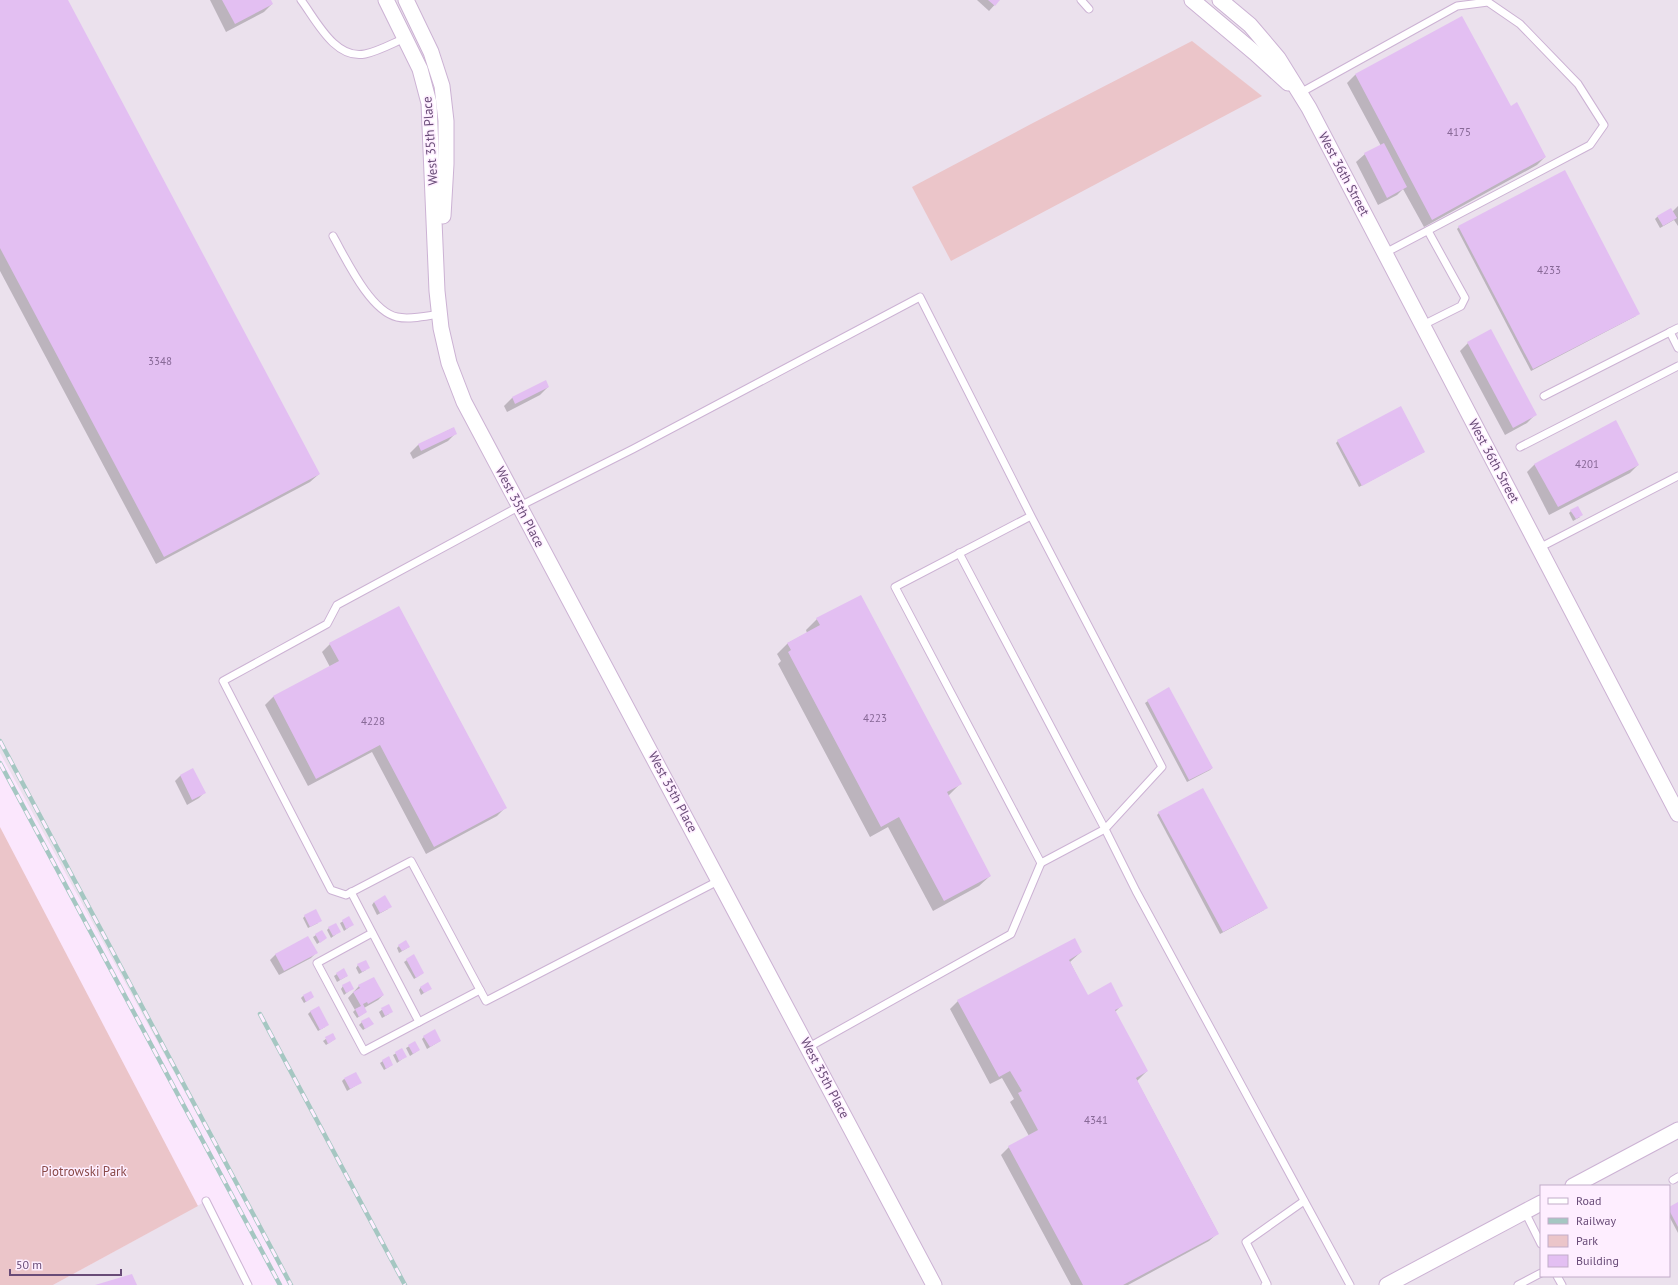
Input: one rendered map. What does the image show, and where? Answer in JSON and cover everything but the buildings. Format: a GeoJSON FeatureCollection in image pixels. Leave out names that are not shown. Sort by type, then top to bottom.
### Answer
{"type":"FeatureCollection","features":[{"type":"Feature","properties":{"kind":"street","name":"West 35th Place"},"geometry":{"type":"LineString","coordinates":[[386,0],[420,69],[429,103],[432,144],[437,291],[441,328],[449,363],[464,402],[720,880],[934,1285]]}},
{"type":"Feature","properties":{"kind":"street","name":"West 35th Place"},"geometry":{"type":"LineString","coordinates":[[406,0],[431,52],[438,72],[442,86],[446,121],[446,164],[437,291]]}},
{"type":"Feature","properties":{"kind":"street","name":"West 36th Street"},"geometry":{"type":"LineString","coordinates":[[1192,0],[1284,79],[1309,108]]}},
{"type":"Feature","properties":{"kind":"street","name":"West 36th Street"},"geometry":{"type":"LineString","coordinates":[[1220,0],[1250,25],[1278,58],[1309,108],[1678,814]]}},
{"type":"Feature","properties":{"kind":"street"},"geometry":{"type":"LineString","coordinates":[[1575,1185],[1678,1130]]}},
{"type":"Feature","properties":{"kind":"street"},"geometry":{"type":"LineString","coordinates":[[1387,1285],[1540,1204]]}},
{"type":"Feature","properties":{"kind":"lane"},"geometry":{"type":"LineString","coordinates":[[301,0],[334,44],[344,51],[354,55],[366,54],[406,38]]}},
{"type":"Feature","properties":{"kind":"lane"},"geometry":{"type":"LineString","coordinates":[[1081,0],[1089,9]]}},
{"type":"Feature","properties":{"kind":"lane"},"geometry":{"type":"LineString","coordinates":[[1300,93],[1457,6],[1488,2],[1520,24],[1578,84],[1604,124],[1590,145],[1385,253]]}},
{"type":"Feature","properties":{"kind":"lane"},"geometry":{"type":"LineString","coordinates":[[1423,325],[1461,306],[1465,298],[1428,231]]}},
{"type":"Feature","properties":{"kind":"lane"},"geometry":{"type":"LineString","coordinates":[[333,236],[358,283],[383,311],[397,317],[440,314]]}},
{"type":"Feature","properties":{"kind":"lane"},"geometry":{"type":"LineString","coordinates":[[720,880],[486,1001],[411,861],[346,895],[331,890],[223,681],[327,624],[337,605],[520,506],[634,449],[920,297],[1031,516],[1162,767],[1105,829],[1041,863],[1011,934],[808,1046]]}},
{"type":"Feature","properties":{"kind":"lane"},"geometry":{"type":"LineString","coordinates":[[1544,396],[1678,328]]}},
{"type":"Feature","properties":{"kind":"lane"},"geometry":{"type":"LineString","coordinates":[[1670,332],[1678,348]]}},
{"type":"Feature","properties":{"kind":"lane"},"geometry":{"type":"LineString","coordinates":[[1520,447],[1678,366]]}},
{"type":"Feature","properties":{"kind":"lane"},"geometry":{"type":"LineString","coordinates":[[1539,548],[1678,476]]}},
{"type":"Feature","properties":{"kind":"lane"},"geometry":{"type":"LineString","coordinates":[[1031,516],[895,587],[1041,863]]}},
{"type":"Feature","properties":{"kind":"lane"},"geometry":{"type":"LineString","coordinates":[[959,553],[1105,829],[1136,891],[1350,1285]]}},
{"type":"Feature","properties":{"kind":"lane"},"geometry":{"type":"LineString","coordinates":[[350,892],[419,1022]]}},
{"type":"Feature","properties":{"kind":"lane"},"geometry":{"type":"LineString","coordinates":[[372,934],[317,963],[364,1051],[480,990]]}},
{"type":"Feature","properties":{"kind":"lane"},"geometry":{"type":"LineString","coordinates":[[1265,1285],[1267,1284],[1246,1242],[1304,1201]]}},
{"type":"Feature","properties":{"kind":"lane"},"geometry":{"type":"LineString","coordinates":[[206,1202],[248,1285]]}},
{"type":"Feature","properties":{"kind":"lane"},"geometry":{"type":"LineString","coordinates":[[1525,1212],[1540,1242]]}},
{"type":"Feature","properties":{"kind":"lane"},"geometry":{"type":"LineString","coordinates":[[1518,1285],[1540,1274]]}},
{"type":"Feature","properties":{"kind":"shaded area"},"geometry":{"type":"Polygon","coordinates":[[[0,0],[1678,0],[1678,1285],[290,1285],[0,753],[0,0]]]}},
{"type":"Feature","properties":{"kind":"shaded area"},"geometry":{"type":"Polygon","coordinates":[[[206,1201],[248,1285],[53,1285],[206,1201]]]}},
{"type":"Feature","properties":{"kind":"green space"},"geometry":{"type":"Polygon","coordinates":[[[1192,41],[1262,96],[951,261],[912,187],[1192,41]]]}},
{"type":"Feature","properties":{"kind":"green space","name":"Piotrowski Park"},"geometry":{"type":"Polygon","coordinates":[[[0,827],[198,1206],[53,1285],[0,1285],[0,827]]]}},
{"type":"Feature","properties":{"kind":"railway"},"geometry":{"type":"LineString","coordinates":[[0,741],[291,1285]]}},
{"type":"Feature","properties":{"kind":"railway"},"geometry":{"type":"LineString","coordinates":[[0,763],[280,1285]]}},
{"type":"Feature","properties":{"kind":"railway"},"geometry":{"type":"LineString","coordinates":[[260,1014],[405,1285]]}}]}
